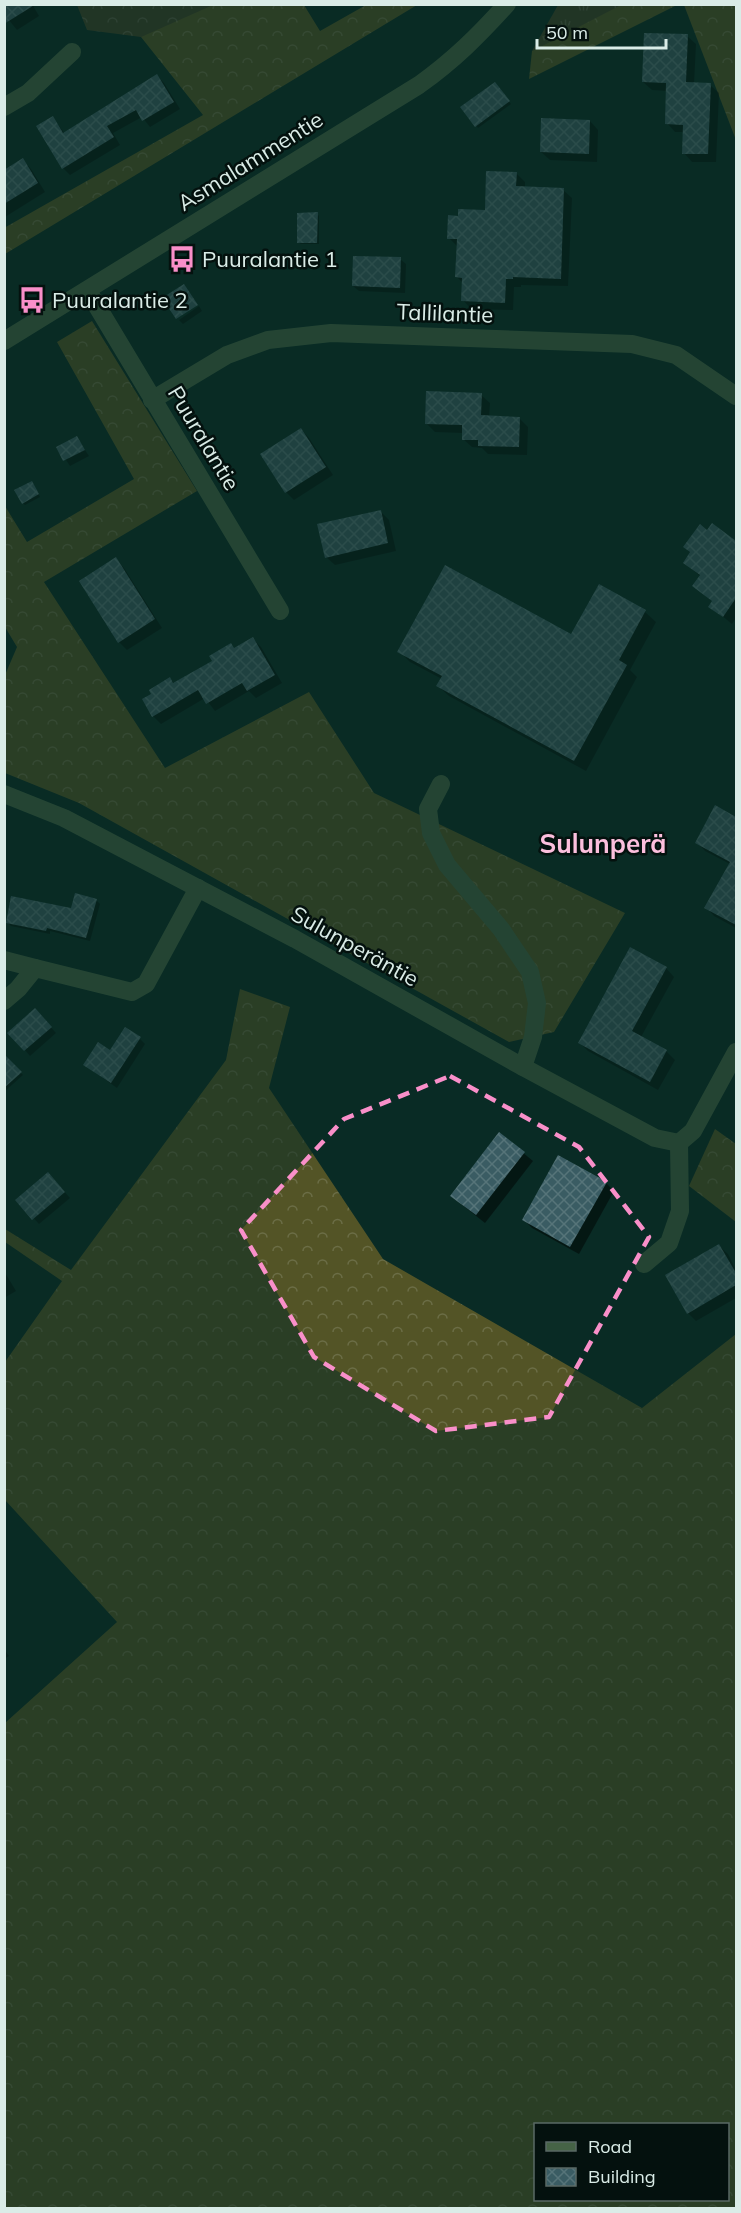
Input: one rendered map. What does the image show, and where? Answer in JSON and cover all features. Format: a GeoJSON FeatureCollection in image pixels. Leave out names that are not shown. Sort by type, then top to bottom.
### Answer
{"type":"FeatureCollection","features":[{"type":"Feature","properties":{"kind":"street","name":"Asmalammentie"},"geometry":{"type":"LineString","coordinates":[[4,341],[426,80],[455,58],[507,4]]}},
{"type":"Feature","properties":{"kind":"street"},"geometry":{"type":"LineString","coordinates":[[4,107],[28,93],[72,52]]}},
{"type":"Feature","properties":{"kind":"street","name":"Puuralantie"},"geometry":{"type":"LineString","coordinates":[[88,291],[280,611]]}},
{"type":"Feature","properties":{"kind":"street","name":"Tallilantie"},"geometry":{"type":"LineString","coordinates":[[153,400],[227,355],[268,340],[332,333],[632,344],[676,355],[736,396]]}},
{"type":"Feature","properties":{"kind":"street"},"geometry":{"type":"LineString","coordinates":[[441,784],[428,809],[431,833],[447,865],[501,929],[530,972],[537,1003],[533,1037],[523,1067]]}},
{"type":"Feature","properties":{"kind":"street","name":"Sulunperäntie"},"geometry":{"type":"LineString","coordinates":[[4,794],[64,818],[295,939],[655,1138],[679,1143]]}},
{"type":"Feature","properties":{"kind":"street"},"geometry":{"type":"LineString","coordinates":[[4,960],[132,992],[146,984],[198,888]]}},
{"type":"Feature","properties":{"kind":"street"},"geometry":{"type":"LineString","coordinates":[[4,1001],[18,989],[35,968]]}},
{"type":"Feature","properties":{"kind":"street"},"geometry":{"type":"LineString","coordinates":[[644,1264],[669,1243],[680,1211],[679,1143],[693,1131],[736,1052]]}},
{"type":"Feature","properties":{"kind":"highlighted area"},"geometry":{"type":"Polygon","coordinates":[[[450,1076],[579,1147],[649,1237],[549,1417],[436,1431],[314,1357],[241,1230],[344,1119],[450,1076]]]}},
{"type":"Feature","properties":{"kind":"green space"},"geometry":{"type":"Polygon","coordinates":[[[77,4],[213,5],[141,37],[87,30],[77,4]]]}},
{"type":"Feature","properties":{"kind":"green space"},"geometry":{"type":"Polygon","coordinates":[[[623,4],[677,5],[529,79],[532,51],[623,4]]]}},
{"type":"Feature","properties":{"kind":"green space"},"geometry":{"type":"Polygon","coordinates":[[[106,5],[304,5],[320,31],[366,5],[417,5],[5,254],[4,228],[203,115],[141,37],[106,5]]]}},
{"type":"Feature","properties":{"kind":"green space"},"geometry":{"type":"Polygon","coordinates":[[[558,5],[623,5],[532,51],[558,5]]]}},
{"type":"Feature","properties":{"kind":"green space"},"geometry":{"type":"Polygon","coordinates":[[[684,5],[736,5],[736,140],[684,5]]]}},
{"type":"Feature","properties":{"kind":"green space"},"geometry":{"type":"Polygon","coordinates":[[[92,321],[197,491],[44,582],[165,768],[309,692],[374,793],[625,913],[554,1032],[509,1042],[79,803],[5,773],[5,675],[17,647],[5,627],[5,506],[27,542],[134,479],[57,342],[92,321]]]}},
{"type":"Feature","properties":{"kind":"green space"},"geometry":{"type":"Polygon","coordinates":[[[240,989],[290,1007],[269,1088],[383,1259],[642,1408],[736,1334],[736,2208],[5,2208],[5,1723],[117,1622],[5,1500],[5,1362],[62,1281],[5,1242],[5,1229],[71,1270],[226,1060],[240,989]]]}},
{"type":"Feature","properties":{"kind":"green space"},"geometry":{"type":"Polygon","coordinates":[[[715,1129],[736,1144],[736,1222],[689,1186],[715,1129]]]}},
{"type":"Feature","properties":{"kind":"building"},"geometry":{"type":"Polygon","coordinates":[[[4,4],[36,4],[4,24],[4,4]]]}},
{"type":"Feature","properties":{"kind":"building"},"geometry":{"type":"Polygon","coordinates":[[[644,33],[688,34],[686,82],[711,83],[708,154],[682,154],[683,125],[665,124],[666,83],[642,82],[644,33]]]}},
{"type":"Feature","properties":{"kind":"building"},"geometry":{"type":"Polygon","coordinates":[[[157,74],[174,102],[142,121],[136,110],[107,126],[114,137],[62,169],[36,126],[53,116],[63,133],[157,74]]]}},
{"type":"Feature","properties":{"kind":"building"},"geometry":{"type":"Polygon","coordinates":[[[495,82],[510,101],[475,127],[460,107],[495,82]]]}},
{"type":"Feature","properties":{"kind":"building"},"geometry":{"type":"Polygon","coordinates":[[[541,118],[590,120],[589,154],[540,152],[541,118]]]}},
{"type":"Feature","properties":{"kind":"building"},"geometry":{"type":"Polygon","coordinates":[[[23,158],[38,183],[4,204],[4,170],[23,158]]]}},
{"type":"Feature","properties":{"kind":"building"},"geometry":{"type":"Polygon","coordinates":[[[486,171],[517,172],[516,186],[564,188],[561,279],[513,277],[513,279],[506,279],[505,303],[461,301],[462,278],[455,277],[457,239],[447,239],[448,215],[458,216],[458,209],[485,210],[486,171]]]}},
{"type":"Feature","properties":{"kind":"building"},"geometry":{"type":"Polygon","coordinates":[[[318,212],[317,243],[297,243],[297,213],[318,212]]]}},
{"type":"Feature","properties":{"kind":"building"},"geometry":{"type":"Polygon","coordinates":[[[353,256],[401,257],[400,288],[352,286],[353,256]]]}},
{"type":"Feature","properties":{"kind":"building"},"geometry":{"type":"Polygon","coordinates":[[[184,284],[198,305],[176,319],[162,298],[184,284]]]}},
{"type":"Feature","properties":{"kind":"building"},"geometry":{"type":"Polygon","coordinates":[[[426,391],[482,393],[481,415],[520,417],[519,447],[478,446],[478,440],[462,440],[462,425],[425,424],[426,391]]]}},
{"type":"Feature","properties":{"kind":"building"},"geometry":{"type":"Polygon","coordinates":[[[301,428],[326,467],[285,493],[260,454],[301,428]]]}},
{"type":"Feature","properties":{"kind":"building"},"geometry":{"type":"Polygon","coordinates":[[[77,436],[85,450],[63,461],[56,447],[77,436]]]}},
{"type":"Feature","properties":{"kind":"building"},"geometry":{"type":"Polygon","coordinates":[[[32,481],[39,494],[22,504],[14,490],[32,481]]]}},
{"type":"Feature","properties":{"kind":"building"},"geometry":{"type":"Polygon","coordinates":[[[381,510],[388,543],[325,558],[317,524],[381,510]]]}},
{"type":"Feature","properties":{"kind":"building"},"geometry":{"type":"Polygon","coordinates":[[[712,523],[736,541],[736,598],[723,617],[708,607],[712,601],[692,586],[700,575],[683,563],[690,552],[683,547],[700,524],[707,530],[712,523]]]}},
{"type":"Feature","properties":{"kind":"building"},"geometry":{"type":"Polygon","coordinates":[[[116,557],[155,619],[118,643],[79,581],[116,557]]]}},
{"type":"Feature","properties":{"kind":"building"},"geometry":{"type":"Polygon","coordinates":[[[445,565],[571,634],[599,584],[646,610],[619,660],[627,665],[574,761],[436,686],[442,676],[397,652],[445,565]]]}},
{"type":"Feature","properties":{"kind":"building"},"geometry":{"type":"Polygon","coordinates":[[[253,637],[275,675],[247,691],[242,683],[206,704],[198,690],[152,717],[142,699],[151,694],[149,690],[170,677],[173,683],[212,661],[209,656],[231,643],[234,648],[253,637]]]}},
{"type":"Feature","properties":{"kind":"building"},"geometry":{"type":"Polygon","coordinates":[[[715,805],[736,817],[736,925],[704,908],[730,862],[695,843],[715,805]]]}},
{"type":"Feature","properties":{"kind":"building"},"geometry":{"type":"Polygon","coordinates":[[[75,893],[97,899],[86,938],[47,928],[46,931],[6,923],[11,896],[71,908],[75,893]]]}},
{"type":"Feature","properties":{"kind":"building"},"geometry":{"type":"Polygon","coordinates":[[[630,947],[667,967],[632,1031],[667,1050],[650,1082],[578,1043],[630,947]]]}},
{"type":"Feature","properties":{"kind":"building"},"geometry":{"type":"Polygon","coordinates":[[[35,1008],[52,1027],[24,1051],[7,1033],[35,1008]]]}},
{"type":"Feature","properties":{"kind":"building"},"geometry":{"type":"Polygon","coordinates":[[[125,1027],[141,1037],[111,1083],[83,1065],[98,1042],[110,1050],[125,1027]]]}},
{"type":"Feature","properties":{"kind":"building"},"geometry":{"type":"Polygon","coordinates":[[[4,1054],[22,1072],[4,1088],[4,1054]]]}},
{"type":"Feature","properties":{"kind":"building"},"geometry":{"type":"Polygon","coordinates":[[[499,1132],[525,1152],[476,1215],[450,1196],[499,1132]]]}},
{"type":"Feature","properties":{"kind":"building"},"geometry":{"type":"Polygon","coordinates":[[[558,1155],[607,1182],[570,1247],[522,1220],[558,1155]]]}},
{"type":"Feature","properties":{"kind":"building"},"geometry":{"type":"Polygon","coordinates":[[[48,1172],[65,1192],[32,1220],[15,1200],[48,1172]]]}},
{"type":"Feature","properties":{"kind":"building"},"geometry":{"type":"Polygon","coordinates":[[[719,1244],[736,1273],[736,1285],[687,1314],[665,1275],[719,1244]]]}},
{"type":"Feature","properties":{"kind":"place","name":"Puuralantie 1"},"geometry":{"type":"Point","coordinates":[182,259]}},
{"type":"Feature","properties":{"kind":"place","name":"Puuralantie 2"},"geometry":{"type":"Point","coordinates":[32,300]}},
{"type":"Feature","properties":{"kind":"district","name":"Sulunperä"},"geometry":{"type":"Point","coordinates":[603,843]}}]}
